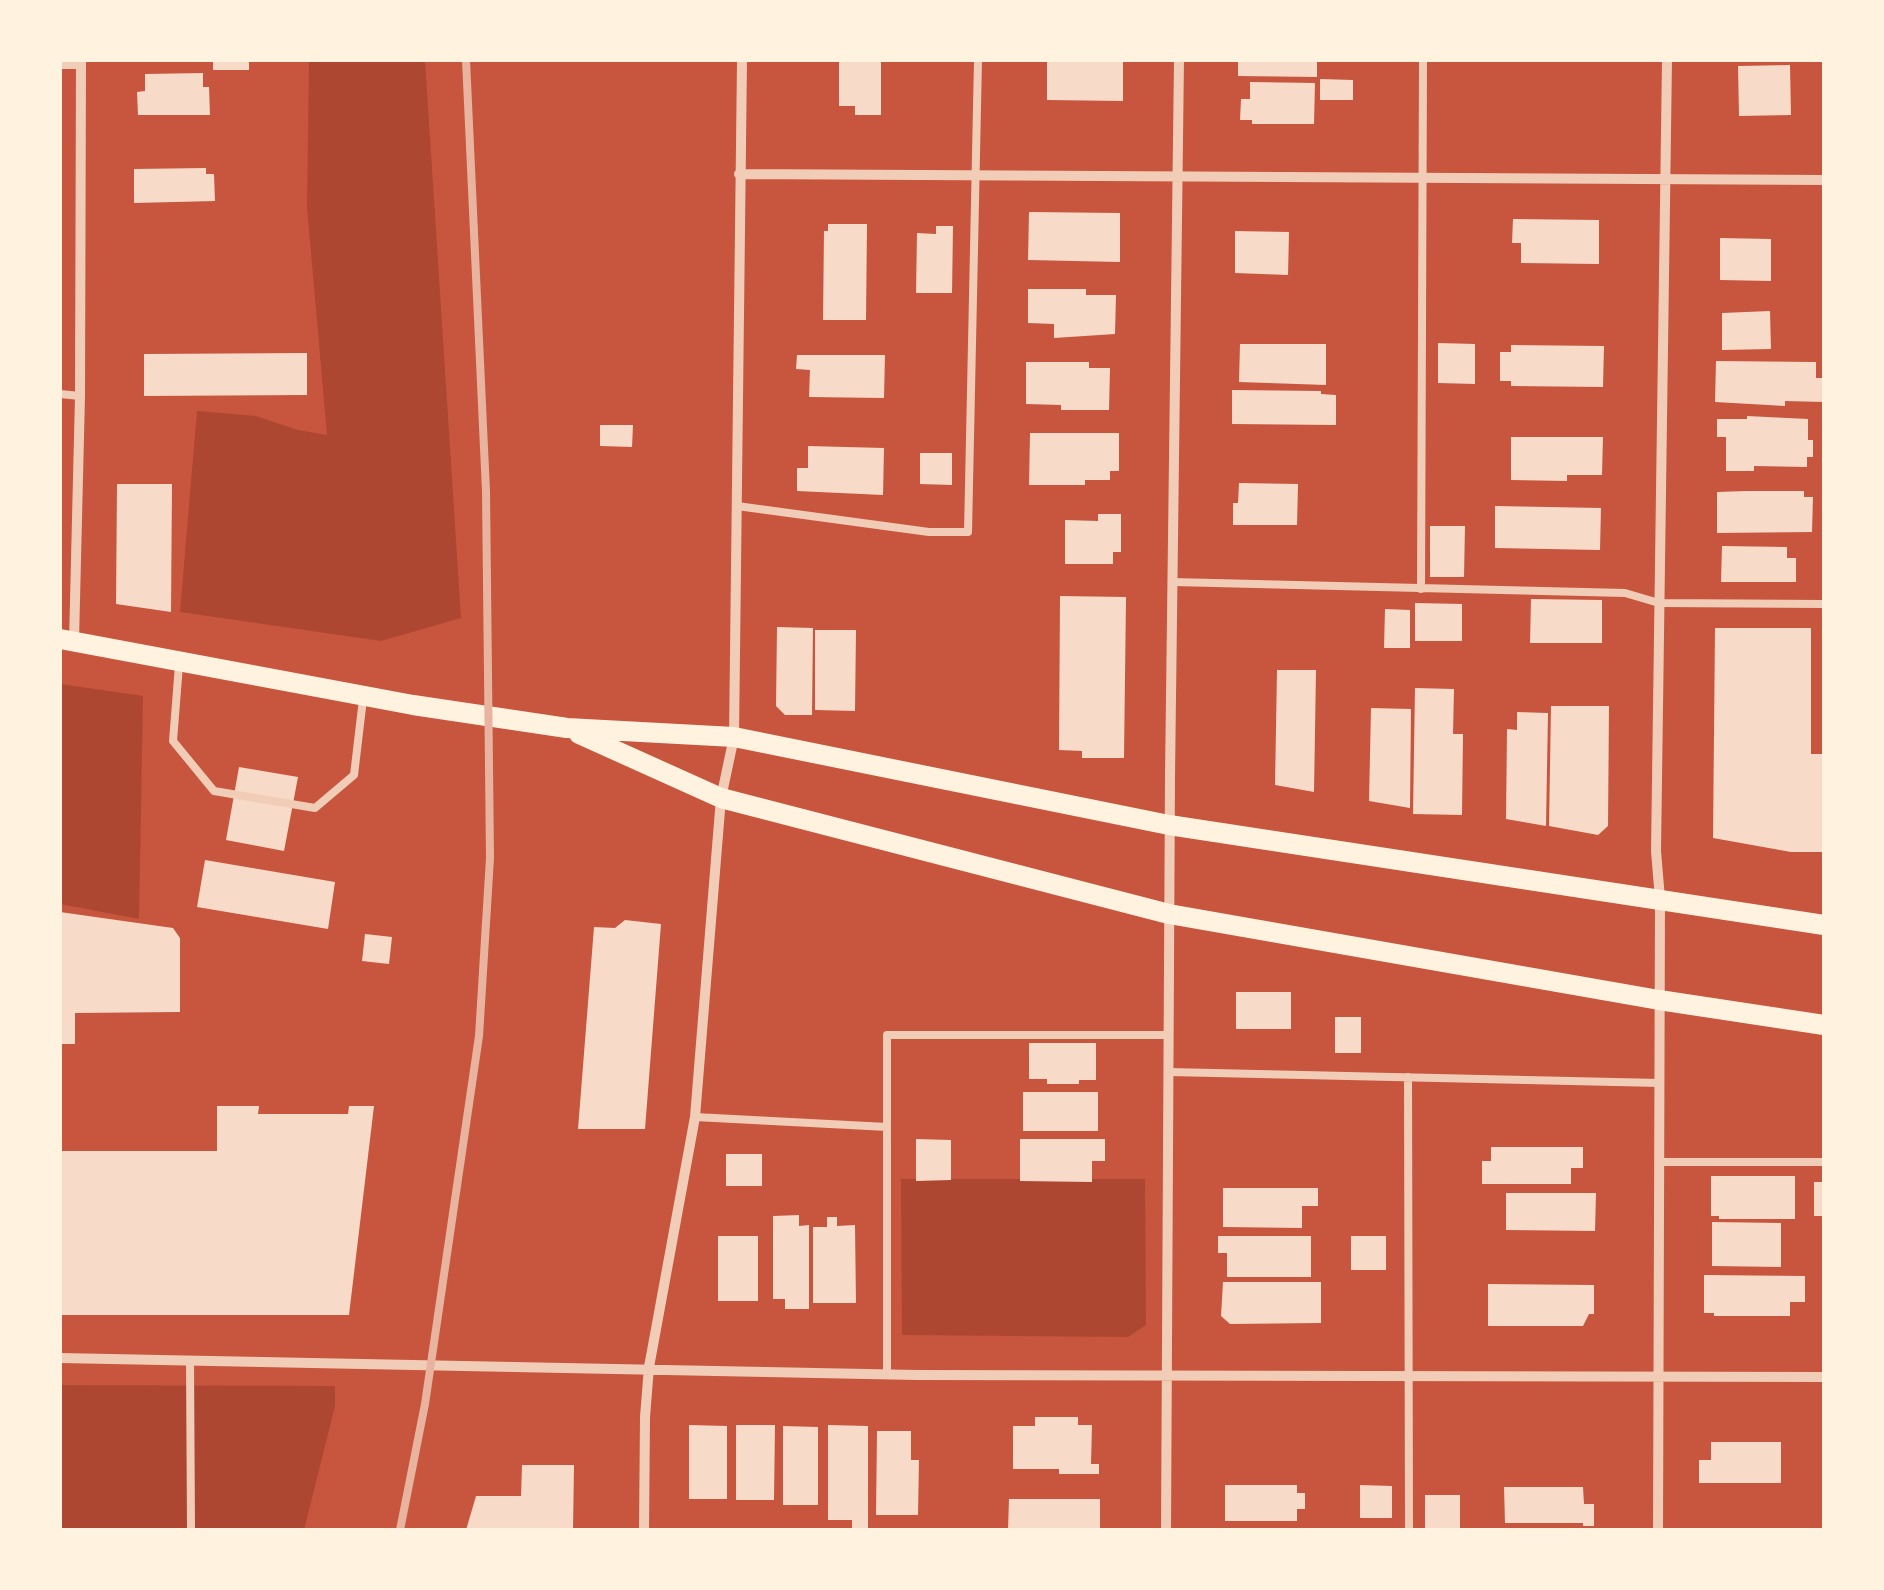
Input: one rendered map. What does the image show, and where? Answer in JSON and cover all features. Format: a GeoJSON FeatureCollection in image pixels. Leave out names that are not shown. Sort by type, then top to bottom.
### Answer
{"type":"FeatureCollection","features":[{"type":"Feature","properties":{"kind":"main road"},"geometry":{"type":"LineString","coordinates":[[67,640],[413,705],[567,728],[734,737],[1169,825],[1824,925]]}},
{"type":"Feature","properties":{"kind":"main road"},"geometry":{"type":"LineString","coordinates":[[567,728],[722,798],[1169,914],[1824,1025]]}},
{"type":"Feature","properties":{"kind":"street"},"geometry":{"type":"LineString","coordinates":[[644,1530],[644,1417],[649,1367],[695,1117],[722,798],[734,737],[742,60]]}},
{"type":"Feature","properties":{"kind":"street"},"geometry":{"type":"LineString","coordinates":[[1166,1530],[1169,825],[1179,60]]}},
{"type":"Feature","properties":{"kind":"street"},"geometry":{"type":"LineString","coordinates":[[1658,1530],[1660,900],[1656,851],[1667,60]]}},
{"type":"Feature","properties":{"kind":"street"},"geometry":{"type":"LineString","coordinates":[[60,64],[82,62],[80,396],[67,640]]}},
{"type":"Feature","properties":{"kind":"street"},"geometry":{"type":"LineString","coordinates":[[739,174],[1824,180]]}},
{"type":"Feature","properties":{"kind":"street"},"geometry":{"type":"LineString","coordinates":[[60,1358],[887,1374],[1824,1378]]}},
{"type":"Feature","properties":{"kind":"lane"},"geometry":{"type":"LineString","coordinates":[[737,506],[928,532],[968,532],[978,60]]}},
{"type":"Feature","properties":{"kind":"lane"},"geometry":{"type":"LineString","coordinates":[[1421,589],[1424,60]]}},
{"type":"Feature","properties":{"kind":"lane"},"geometry":{"type":"LineString","coordinates":[[60,394],[80,396]]}},
{"type":"Feature","properties":{"kind":"lane"},"geometry":{"type":"LineString","coordinates":[[1172,582],[1625,593],[1659,604],[1824,604]]}},
{"type":"Feature","properties":{"kind":"lane"},"geometry":{"type":"LineString","coordinates":[[179,661],[172,741],[214,790],[315,808],[354,775],[364,696]]}},
{"type":"Feature","properties":{"kind":"lane"},"geometry":{"type":"LineString","coordinates":[[887,1374],[887,1035],[1168,1035]]}},
{"type":"Feature","properties":{"kind":"lane"},"geometry":{"type":"LineString","coordinates":[[1169,1072],[1660,1083]]}},
{"type":"Feature","properties":{"kind":"lane"},"geometry":{"type":"LineString","coordinates":[[1408,1078],[1409,1530]]}},
{"type":"Feature","properties":{"kind":"lane"},"geometry":{"type":"LineString","coordinates":[[695,1117],[887,1127]]}},
{"type":"Feature","properties":{"kind":"lane"},"geometry":{"type":"LineString","coordinates":[[1660,1162],[1824,1162]]}},
{"type":"Feature","properties":{"kind":"lane"},"geometry":{"type":"LineString","coordinates":[[190,1361],[191,1530]]}},
{"type":"Feature","properties":{"kind":"shaded area"},"geometry":{"type":"Polygon","coordinates":[[[309,60],[425,60],[461,618],[381,641],[180,612],[197,411],[256,416],[327,435],[307,207],[309,60]]]}},
{"type":"Feature","properties":{"kind":"shaded area"},"geometry":{"type":"Polygon","coordinates":[[[60,684],[143,696],[139,919],[60,904],[60,684]]]}},
{"type":"Feature","properties":{"kind":"shaded area"},"geometry":{"type":"Polygon","coordinates":[[[901,1179],[1145,1179],[1146,1325],[1128,1337],[902,1335],[901,1179]]]}},
{"type":"Feature","properties":{"kind":"shaded area"},"geometry":{"type":"Polygon","coordinates":[[[60,1385],[335,1386],[335,1406],[304,1530],[60,1530],[60,1385]]]}},
{"type":"Feature","properties":{"kind":"building"},"geometry":{"type":"Polygon","coordinates":[[[213,60],[249,60],[249,70],[213,70],[213,60]]]}},
{"type":"Feature","properties":{"kind":"building"},"geometry":{"type":"Polygon","coordinates":[[[839,60],[881,60],[881,115],[855,115],[855,106],[839,106],[839,60]]]}},
{"type":"Feature","properties":{"kind":"building"},"geometry":{"type":"Polygon","coordinates":[[[1047,60],[1123,60],[1123,101],[1047,100],[1047,60]]]}},
{"type":"Feature","properties":{"kind":"building"},"geometry":{"type":"Polygon","coordinates":[[[1238,60],[1317,60],[1317,77],[1238,76],[1238,60]]]}},
{"type":"Feature","properties":{"kind":"building"},"geometry":{"type":"Polygon","coordinates":[[[1790,65],[1791,115],[1739,116],[1738,66],[1790,65]]]}},
{"type":"Feature","properties":{"kind":"building"},"geometry":{"type":"Polygon","coordinates":[[[203,73],[203,87],[209,87],[210,115],[138,115],[137,92],[145,91],[145,74],[203,73]]]}},
{"type":"Feature","properties":{"kind":"building"},"geometry":{"type":"Polygon","coordinates":[[[1320,79],[1353,80],[1353,100],[1320,100],[1320,79]]]}},
{"type":"Feature","properties":{"kind":"building"},"geometry":{"type":"Polygon","coordinates":[[[1250,82],[1315,83],[1314,124],[1252,124],[1252,120],[1240,120],[1241,99],[1250,99],[1250,82]]]}},
{"type":"Feature","properties":{"kind":"building"},"geometry":{"type":"Polygon","coordinates":[[[206,168],[206,174],[214,174],[215,201],[134,203],[134,169],[206,168]]]}},
{"type":"Feature","properties":{"kind":"building"},"geometry":{"type":"Polygon","coordinates":[[[1029,212],[1120,213],[1120,262],[1028,260],[1029,212]]]}},
{"type":"Feature","properties":{"kind":"building"},"geometry":{"type":"Polygon","coordinates":[[[1513,219],[1599,220],[1599,264],[1521,263],[1521,243],[1512,243],[1513,219]]]}},
{"type":"Feature","properties":{"kind":"building"},"geometry":{"type":"Polygon","coordinates":[[[828,224],[867,224],[866,320],[823,320],[824,231],[828,231],[828,224]]]}},
{"type":"Feature","properties":{"kind":"building"},"geometry":{"type":"Polygon","coordinates":[[[936,226],[953,226],[952,293],[916,293],[917,233],[936,234],[936,226]]]}},
{"type":"Feature","properties":{"kind":"building"},"geometry":{"type":"Polygon","coordinates":[[[1235,231],[1289,232],[1288,275],[1235,273],[1235,231]]]}},
{"type":"Feature","properties":{"kind":"building"},"geometry":{"type":"Polygon","coordinates":[[[1720,238],[1771,239],[1771,281],[1720,280],[1720,238]]]}},
{"type":"Feature","properties":{"kind":"building"},"geometry":{"type":"Polygon","coordinates":[[[1028,289],[1086,289],[1086,295],[1116,295],[1115,334],[1054,338],[1054,324],[1028,323],[1028,289]]]}},
{"type":"Feature","properties":{"kind":"building"},"geometry":{"type":"Polygon","coordinates":[[[1770,311],[1771,349],[1722,350],[1722,313],[1770,311]]]}},
{"type":"Feature","properties":{"kind":"building"},"geometry":{"type":"Polygon","coordinates":[[[1438,343],[1475,344],[1475,384],[1438,383],[1438,343]]]}},
{"type":"Feature","properties":{"kind":"building"},"geometry":{"type":"Polygon","coordinates":[[[1240,344],[1326,344],[1326,385],[1239,382],[1240,344]]]}},
{"type":"Feature","properties":{"kind":"building"},"geometry":{"type":"Polygon","coordinates":[[[1511,345],[1604,346],[1603,387],[1511,386],[1511,381],[1500,381],[1500,352],[1511,352],[1511,345]]]}},
{"type":"Feature","properties":{"kind":"building"},"geometry":{"type":"Polygon","coordinates":[[[307,353],[307,395],[144,396],[144,354],[307,353]]]}},
{"type":"Feature","properties":{"kind":"building"},"geometry":{"type":"Polygon","coordinates":[[[797,355],[885,355],[884,398],[809,397],[810,370],[796,369],[797,355]]]}},
{"type":"Feature","properties":{"kind":"building"},"geometry":{"type":"Polygon","coordinates":[[[1716,361],[1816,362],[1816,378],[1824,378],[1824,402],[1785,401],[1785,406],[1715,402],[1716,361]]]}},
{"type":"Feature","properties":{"kind":"building"},"geometry":{"type":"Polygon","coordinates":[[[1026,362],[1089,362],[1089,368],[1110,368],[1109,410],[1061,410],[1061,405],[1026,404],[1026,362]]]}},
{"type":"Feature","properties":{"kind":"building"},"geometry":{"type":"Polygon","coordinates":[[[1232,390],[1321,391],[1336,395],[1336,425],[1232,424],[1232,390]]]}},
{"type":"Feature","properties":{"kind":"building"},"geometry":{"type":"Polygon","coordinates":[[[1717,419],[1808,419],[1813,457],[1807,457],[1807,467],[1754,466],[1754,471],[1726,471],[1726,437],[1717,437],[1717,419]]]}},
{"type":"Feature","properties":{"kind":"building"},"geometry":{"type":"Polygon","coordinates":[[[600,425],[633,425],[632,447],[600,446],[600,425]]]}},
{"type":"Feature","properties":{"kind":"building"},"geometry":{"type":"Polygon","coordinates":[[[1030,433],[1119,433],[1119,471],[1110,471],[1110,480],[1085,480],[1085,485],[1029,485],[1030,433]]]}},
{"type":"Feature","properties":{"kind":"building"},"geometry":{"type":"Polygon","coordinates":[[[1511,437],[1603,437],[1602,475],[1567,475],[1567,481],[1511,480],[1511,437]]]}},
{"type":"Feature","properties":{"kind":"building"},"geometry":{"type":"Polygon","coordinates":[[[808,446],[884,448],[883,495],[797,491],[797,468],[808,468],[808,446]]]}},
{"type":"Feature","properties":{"kind":"building"},"geometry":{"type":"Polygon","coordinates":[[[920,453],[952,453],[952,485],[920,484],[920,453]]]}},
{"type":"Feature","properties":{"kind":"building"},"geometry":{"type":"Polygon","coordinates":[[[1239,483],[1298,484],[1297,525],[1233,525],[1233,503],[1238,503],[1239,483]]]}},
{"type":"Feature","properties":{"kind":"building"},"geometry":{"type":"Polygon","coordinates":[[[117,484],[172,484],[171,612],[116,604],[117,484]]]}},
{"type":"Feature","properties":{"kind":"building"},"geometry":{"type":"Polygon","coordinates":[[[1804,491],[1804,497],[1813,497],[1812,532],[1717,533],[1717,492],[1804,491]]]}},
{"type":"Feature","properties":{"kind":"building"},"geometry":{"type":"Polygon","coordinates":[[[1495,506],[1601,508],[1600,550],[1495,548],[1495,506]]]}},
{"type":"Feature","properties":{"kind":"building"},"geometry":{"type":"Polygon","coordinates":[[[1098,514],[1121,514],[1121,552],[1113,552],[1113,564],[1065,564],[1065,520],[1098,521],[1098,514]]]}},
{"type":"Feature","properties":{"kind":"building"},"geometry":{"type":"Polygon","coordinates":[[[1430,526],[1465,526],[1464,577],[1430,577],[1430,526]]]}},
{"type":"Feature","properties":{"kind":"building"},"geometry":{"type":"Polygon","coordinates":[[[1722,546],[1787,547],[1787,558],[1796,558],[1796,582],[1721,582],[1722,546]]]}},
{"type":"Feature","properties":{"kind":"building"},"geometry":{"type":"Polygon","coordinates":[[[1060,596],[1126,597],[1124,758],[1082,758],[1082,751],[1059,750],[1060,596]]]}},
{"type":"Feature","properties":{"kind":"building"},"geometry":{"type":"Polygon","coordinates":[[[1531,599],[1602,600],[1602,643],[1530,643],[1531,599]]]}},
{"type":"Feature","properties":{"kind":"building"},"geometry":{"type":"Polygon","coordinates":[[[1415,603],[1462,604],[1462,641],[1415,641],[1415,603]]]}},
{"type":"Feature","properties":{"kind":"building"},"geometry":{"type":"Polygon","coordinates":[[[1385,609],[1410,610],[1410,648],[1384,648],[1385,609]]]}},
{"type":"Feature","properties":{"kind":"building"},"geometry":{"type":"Polygon","coordinates":[[[777,627],[813,628],[812,715],[785,715],[776,706],[777,627]]]}},
{"type":"Feature","properties":{"kind":"building"},"geometry":{"type":"Polygon","coordinates":[[[1715,628],[1811,628],[1811,754],[1824,754],[1824,852],[1791,852],[1713,838],[1715,628]]]}},
{"type":"Feature","properties":{"kind":"building"},"geometry":{"type":"Polygon","coordinates":[[[815,630],[856,630],[855,711],[815,710],[815,630]]]}},
{"type":"Feature","properties":{"kind":"building"},"geometry":{"type":"Polygon","coordinates":[[[1277,670],[1316,670],[1314,792],[1275,785],[1277,670]]]}},
{"type":"Feature","properties":{"kind":"building"},"geometry":{"type":"Polygon","coordinates":[[[1415,688],[1454,689],[1453,734],[1463,734],[1462,815],[1413,814],[1415,688]]]}},
{"type":"Feature","properties":{"kind":"building"},"geometry":{"type":"Polygon","coordinates":[[[1551,706],[1609,706],[1608,826],[1598,835],[1549,826],[1551,706]]]}},
{"type":"Feature","properties":{"kind":"building"},"geometry":{"type":"Polygon","coordinates":[[[1371,708],[1411,709],[1410,808],[1369,801],[1371,708]]]}},
{"type":"Feature","properties":{"kind":"building"},"geometry":{"type":"Polygon","coordinates":[[[1517,712],[1548,713],[1546,826],[1506,819],[1507,729],[1517,730],[1517,712]]]}},
{"type":"Feature","properties":{"kind":"building"},"geometry":{"type":"Polygon","coordinates":[[[239,767],[298,777],[284,851],[226,840],[239,767]]]}},
{"type":"Feature","properties":{"kind":"building"},"geometry":{"type":"Polygon","coordinates":[[[205,860],[335,882],[328,929],[197,907],[205,860]]]}},
{"type":"Feature","properties":{"kind":"building"},"geometry":{"type":"Polygon","coordinates":[[[60,912],[173,928],[180,938],[180,1012],[75,1013],[75,1044],[60,1044],[60,912]]]}},
{"type":"Feature","properties":{"kind":"building"},"geometry":{"type":"Polygon","coordinates":[[[625,920],[661,924],[645,1129],[578,1129],[594,927],[615,928],[625,920]]]}},
{"type":"Feature","properties":{"kind":"building"},"geometry":{"type":"Polygon","coordinates":[[[365,934],[392,937],[389,964],[362,961],[365,934]]]}},
{"type":"Feature","properties":{"kind":"building"},"geometry":{"type":"Polygon","coordinates":[[[1236,992],[1291,992],[1291,1029],[1236,1029],[1236,992]]]}},
{"type":"Feature","properties":{"kind":"building"},"geometry":{"type":"Polygon","coordinates":[[[1335,1017],[1361,1017],[1361,1053],[1335,1053],[1335,1017]]]}},
{"type":"Feature","properties":{"kind":"building"},"geometry":{"type":"Polygon","coordinates":[[[1029,1043],[1096,1043],[1096,1080],[1047,1084],[1047,1079],[1029,1079],[1029,1043]]]}},
{"type":"Feature","properties":{"kind":"building"},"geometry":{"type":"Polygon","coordinates":[[[1023,1092],[1098,1092],[1098,1131],[1023,1131],[1023,1092]]]}},
{"type":"Feature","properties":{"kind":"building"},"geometry":{"type":"Polygon","coordinates":[[[217,1106],[259,1106],[258,1114],[348,1114],[349,1106],[374,1106],[349,1315],[60,1315],[60,1151],[217,1151],[217,1106]]]}},
{"type":"Feature","properties":{"kind":"building"},"geometry":{"type":"Polygon","coordinates":[[[916,1139],[951,1140],[951,1180],[916,1181],[916,1139]]]}},
{"type":"Feature","properties":{"kind":"building"},"geometry":{"type":"Polygon","coordinates":[[[1020,1139],[1105,1139],[1105,1161],[1092,1161],[1092,1182],[1020,1181],[1020,1139]]]}},
{"type":"Feature","properties":{"kind":"building"},"geometry":{"type":"Polygon","coordinates":[[[1491,1147],[1583,1147],[1583,1168],[1571,1168],[1571,1184],[1482,1184],[1482,1161],[1491,1161],[1491,1147]]]}},
{"type":"Feature","properties":{"kind":"building"},"geometry":{"type":"Polygon","coordinates":[[[726,1154],[762,1154],[762,1186],[726,1186],[726,1154]]]}},
{"type":"Feature","properties":{"kind":"building"},"geometry":{"type":"Polygon","coordinates":[[[1711,1176],[1795,1176],[1795,1219],[1711,1216],[1711,1176]]]}},
{"type":"Feature","properties":{"kind":"building"},"geometry":{"type":"Polygon","coordinates":[[[1814,1182],[1824,1182],[1824,1216],[1814,1216],[1814,1182]]]}},
{"type":"Feature","properties":{"kind":"building"},"geometry":{"type":"Polygon","coordinates":[[[1223,1188],[1318,1188],[1318,1206],[1302,1206],[1302,1228],[1223,1227],[1223,1188]]]}},
{"type":"Feature","properties":{"kind":"building"},"geometry":{"type":"Polygon","coordinates":[[[1506,1193],[1596,1193],[1595,1231],[1506,1230],[1506,1193]]]}},
{"type":"Feature","properties":{"kind":"building"},"geometry":{"type":"Polygon","coordinates":[[[799,1215],[799,1226],[809,1225],[809,1309],[785,1309],[785,1299],[773,1299],[773,1216],[799,1215]]]}},
{"type":"Feature","properties":{"kind":"building"},"geometry":{"type":"Polygon","coordinates":[[[827,1217],[837,1217],[837,1226],[855,1225],[856,1303],[813,1303],[813,1227],[827,1227],[827,1217]]]}},
{"type":"Feature","properties":{"kind":"building"},"geometry":{"type":"Polygon","coordinates":[[[1712,1222],[1781,1223],[1781,1267],[1712,1266],[1712,1222]]]}},
{"type":"Feature","properties":{"kind":"building"},"geometry":{"type":"Polygon","coordinates":[[[718,1236],[758,1236],[758,1301],[718,1301],[718,1236]]]}},
{"type":"Feature","properties":{"kind":"building"},"geometry":{"type":"Polygon","coordinates":[[[1218,1236],[1311,1236],[1311,1277],[1227,1277],[1227,1253],[1218,1253],[1218,1236]]]}},
{"type":"Feature","properties":{"kind":"building"},"geometry":{"type":"Polygon","coordinates":[[[1351,1236],[1386,1236],[1386,1270],[1351,1270],[1351,1236]]]}},
{"type":"Feature","properties":{"kind":"building"},"geometry":{"type":"Polygon","coordinates":[[[1704,1275],[1805,1276],[1805,1302],[1790,1302],[1790,1316],[1714,1316],[1704,1313],[1704,1275]]]}},
{"type":"Feature","properties":{"kind":"building"},"geometry":{"type":"Polygon","coordinates":[[[1223,1282],[1321,1282],[1321,1323],[1230,1324],[1221,1316],[1223,1282]]]}},
{"type":"Feature","properties":{"kind":"building"},"geometry":{"type":"Polygon","coordinates":[[[1488,1284],[1594,1285],[1594,1314],[1589,1314],[1583,1326],[1488,1326],[1488,1284]]]}},
{"type":"Feature","properties":{"kind":"building"},"geometry":{"type":"Polygon","coordinates":[[[1035,1417],[1078,1417],[1078,1425],[1092,1425],[1091,1464],[1099,1464],[1099,1474],[1013,1469],[1013,1426],[1035,1426],[1035,1417]]]}},
{"type":"Feature","properties":{"kind":"building"},"geometry":{"type":"Polygon","coordinates":[[[689,1425],[727,1426],[727,1499],[689,1499],[689,1425]]]}},
{"type":"Feature","properties":{"kind":"building"},"geometry":{"type":"Polygon","coordinates":[[[736,1425],[775,1425],[774,1500],[736,1500],[736,1425]]]}},
{"type":"Feature","properties":{"kind":"building"},"geometry":{"type":"Polygon","coordinates":[[[828,1425],[868,1426],[868,1528],[852,1528],[852,1520],[828,1520],[828,1425]]]}},
{"type":"Feature","properties":{"kind":"building"},"geometry":{"type":"Polygon","coordinates":[[[783,1426],[818,1427],[818,1505],[783,1505],[783,1426]]]}},
{"type":"Feature","properties":{"kind":"building"},"geometry":{"type":"Polygon","coordinates":[[[877,1431],[911,1431],[911,1460],[919,1460],[918,1515],[876,1515],[877,1431]]]}},
{"type":"Feature","properties":{"kind":"building"},"geometry":{"type":"Polygon","coordinates":[[[1711,1442],[1781,1442],[1781,1483],[1699,1483],[1699,1460],[1711,1460],[1711,1442]]]}},
{"type":"Feature","properties":{"kind":"building"},"geometry":{"type":"Polygon","coordinates":[[[522,1465],[574,1465],[573,1530],[466,1530],[476,1496],[521,1496],[522,1465]]]}},
{"type":"Feature","properties":{"kind":"building"},"geometry":{"type":"Polygon","coordinates":[[[1225,1485],[1297,1485],[1297,1493],[1305,1493],[1305,1509],[1297,1509],[1297,1521],[1225,1521],[1225,1485]]]}},
{"type":"Feature","properties":{"kind":"building"},"geometry":{"type":"Polygon","coordinates":[[[1360,1485],[1392,1486],[1392,1518],[1360,1518],[1360,1485]]]}},
{"type":"Feature","properties":{"kind":"building"},"geometry":{"type":"Polygon","coordinates":[[[1504,1487],[1583,1487],[1584,1504],[1594,1504],[1594,1526],[1505,1523],[1504,1487]]]}},
{"type":"Feature","properties":{"kind":"building"},"geometry":{"type":"Polygon","coordinates":[[[1425,1495],[1460,1495],[1460,1528],[1425,1528],[1425,1495]]]}},
{"type":"Feature","properties":{"kind":"building"},"geometry":{"type":"Polygon","coordinates":[[[1009,1499],[1100,1499],[1100,1530],[1008,1530],[1009,1499]]]}},
{"type":"Feature","properties":{"kind":"railway"},"geometry":{"type":"LineString","coordinates":[[400,1530],[425,1404],[479,1036],[490,858],[486,491],[466,60]]}}]}
